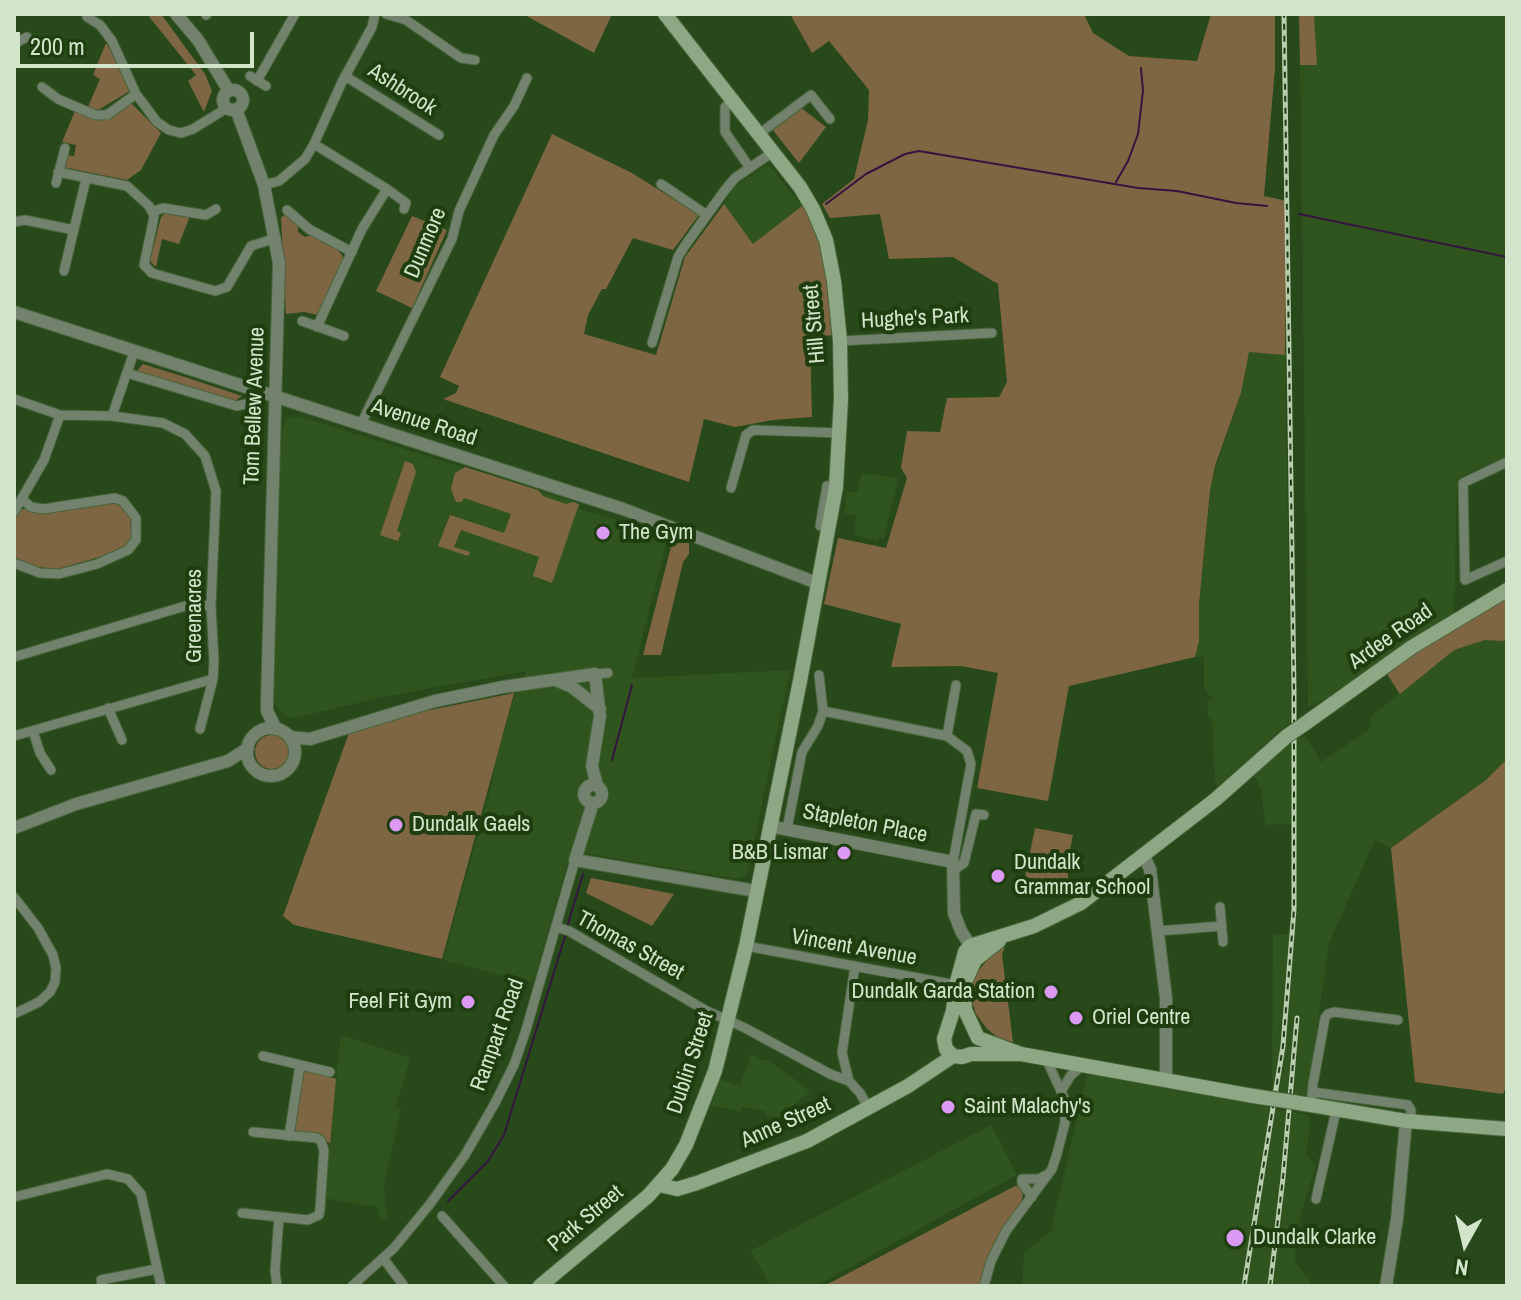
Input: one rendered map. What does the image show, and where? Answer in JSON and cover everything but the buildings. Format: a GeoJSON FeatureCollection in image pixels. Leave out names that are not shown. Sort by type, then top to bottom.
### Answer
{"type":"FeatureCollection","features":[{"type":"Feature","properties":{"kind":"main road","name":"Hill Street"},"geometry":{"type":"LineString","coordinates":[[665,14],[811,205],[826,240],[834,281],[840,341],[840,433],[836,487],[769,826]]}},
{"type":"Feature","properties":{"kind":"main road","name":"Ardee Road"},"geometry":{"type":"LineString","coordinates":[[973,953],[1072,909],[1216,799],[1287,736],[1412,647],[1507,590]]}},
{"type":"Feature","properties":{"kind":"main road"},"geometry":{"type":"LineString","coordinates":[[746,946],[769,826]]}},
{"type":"Feature","properties":{"kind":"main road","name":"Dublin Street"},"geometry":{"type":"LineString","coordinates":[[659,1185],[686,1145],[715,1071],[746,946]]}},
{"type":"Feature","properties":{"kind":"main road"},"geometry":{"type":"LineString","coordinates":[[973,953],[961,961],[953,1011],[945,1034],[944,1044],[953,1056],[1021,1054],[1253,1096],[1311,1101],[1336,1111],[1507,1129]]}},
{"type":"Feature","properties":{"kind":"main road"},"geometry":{"type":"LineString","coordinates":[[971,1054],[977,1047],[962,991],[973,953]]}},
{"type":"Feature","properties":{"kind":"main road"},"geometry":{"type":"LineString","coordinates":[[945,1034],[956,1024],[1021,1054]]}},
{"type":"Feature","properties":{"kind":"main road","name":"Anne Street"},"geometry":{"type":"LineString","coordinates":[[659,1185],[677,1189],[807,1141],[869,1109],[953,1056]]}},
{"type":"Feature","properties":{"kind":"main road","name":"Park Street"},"geometry":{"type":"LineString","coordinates":[[540,1286],[659,1185]]}},
{"type":"Feature","properties":{"kind":"street","name":"Tom Bellew Avenue"},"geometry":{"type":"LineString","coordinates":[[176,14],[198,40],[229,91],[223,100],[232,108],[264,185],[276,238],[279,286],[267,711],[259,732]]}},
{"type":"Feature","properties":{"kind":"street"},"geometry":{"type":"LineString","coordinates":[[258,81],[295,14]]}},
{"type":"Feature","properties":{"kind":"street","name":"Ashbrook"},"geometry":{"type":"LineString","coordinates":[[264,185],[279,181],[296,169],[314,144],[345,76],[372,27],[375,14]]}},
{"type":"Feature","properties":{"kind":"street"},"geometry":{"type":"LineString","coordinates":[[386,14],[406,20],[461,58],[475,60]]}},
{"type":"Feature","properties":{"kind":"street"},"geometry":{"type":"LineString","coordinates":[[87,17],[100,25],[112,41],[136,94],[157,122],[169,130],[181,133],[232,108]]}},
{"type":"Feature","properties":{"kind":"street"},"geometry":{"type":"LineString","coordinates":[[14,44],[27,37]]}},
{"type":"Feature","properties":{"kind":"street","name":"Ashbrook"},"geometry":{"type":"LineString","coordinates":[[345,76],[439,135]]}},
{"type":"Feature","properties":{"kind":"street","name":"Dunmore"},"geometry":{"type":"LineString","coordinates":[[361,424],[452,239],[459,211],[494,135],[514,106],[527,78]]}},
{"type":"Feature","properties":{"kind":"street"},"geometry":{"type":"LineString","coordinates":[[42,87],[58,99],[95,115],[107,115],[136,94]]}},
{"type":"Feature","properties":{"kind":"street"},"geometry":{"type":"LineString","coordinates":[[759,134],[811,95],[830,119]]}},
{"type":"Feature","properties":{"kind":"street"},"geometry":{"type":"LineString","coordinates":[[733,100],[725,107],[725,132],[750,168]]}},
{"type":"Feature","properties":{"kind":"street"},"geometry":{"type":"LineString","coordinates":[[314,144],[387,189],[406,203],[404,209]]}},
{"type":"Feature","properties":{"kind":"street"},"geometry":{"type":"LineString","coordinates":[[56,183],[65,148]]}},
{"type":"Feature","properties":{"kind":"street"},"geometry":{"type":"LineString","coordinates":[[652,343],[678,257],[725,190],[773,152]]}},
{"type":"Feature","properties":{"kind":"street"},"geometry":{"type":"LineString","coordinates":[[58,172],[127,186],[152,212],[153,222],[144,265],[147,269],[215,291],[227,287],[251,246],[276,238]]}},
{"type":"Feature","properties":{"kind":"street"},"geometry":{"type":"LineString","coordinates":[[64,271],[86,179]]}},
{"type":"Feature","properties":{"kind":"street"},"geometry":{"type":"LineString","coordinates":[[661,184],[707,215]]}},
{"type":"Feature","properties":{"kind":"street"},"geometry":{"type":"LineString","coordinates":[[317,327],[352,252],[387,189]]}},
{"type":"Feature","properties":{"kind":"street"},"geometry":{"type":"LineString","coordinates":[[152,212],[163,208],[206,215],[216,209]]}},
{"type":"Feature","properties":{"kind":"street"},"geometry":{"type":"LineString","coordinates":[[287,210],[305,231],[352,252]]}},
{"type":"Feature","properties":{"kind":"street"},"geometry":{"type":"LineString","coordinates":[[14,222],[25,220],[74,230]]}},
{"type":"Feature","properties":{"kind":"street","name":"Avenue Road"},"geometry":{"type":"LineString","coordinates":[[14,312],[679,529],[817,583]]}},
{"type":"Feature","properties":{"kind":"street"},"geometry":{"type":"LineString","coordinates":[[302,321],[344,336]]}},
{"type":"Feature","properties":{"kind":"street","name":"Hughe's Park"},"geometry":{"type":"LineString","coordinates":[[840,341],[992,333]]}},
{"type":"Feature","properties":{"kind":"street"},"geometry":{"type":"LineString","coordinates":[[112,416],[134,352]]}},
{"type":"Feature","properties":{"kind":"street"},"geometry":{"type":"LineString","coordinates":[[127,373],[237,406],[250,403]]}},
{"type":"Feature","properties":{"kind":"street","name":"Greenacres"},"geometry":{"type":"LineString","coordinates":[[14,399],[60,415],[112,416],[175,427],[205,456],[216,491],[211,606],[213,679],[14,736]]}},
{"type":"Feature","properties":{"kind":"street"},"geometry":{"type":"LineString","coordinates":[[14,512],[44,460],[60,415]]}},
{"type":"Feature","properties":{"kind":"street"},"geometry":{"type":"LineString","coordinates":[[731,488],[746,435],[753,430],[840,433]]}},
{"type":"Feature","properties":{"kind":"street"},"geometry":{"type":"LineString","coordinates":[[1507,462],[1463,483],[1465,580],[1507,561]]}},
{"type":"Feature","properties":{"kind":"street"},"geometry":{"type":"LineString","coordinates":[[820,526],[827,486],[836,487]]}},
{"type":"Feature","properties":{"kind":"street"},"geometry":{"type":"LineString","coordinates":[[14,563],[40,573],[59,574],[97,564],[128,550],[136,540],[136,518],[123,501],[115,498],[43,509],[31,507],[22,499]]}},
{"type":"Feature","properties":{"kind":"street"},"geometry":{"type":"LineString","coordinates":[[796,575],[806,586],[813,605]]}},
{"type":"Feature","properties":{"kind":"street"},"geometry":{"type":"LineString","coordinates":[[14,657],[192,604],[211,606]]}},
{"type":"Feature","properties":{"kind":"street"},"geometry":{"type":"LineString","coordinates":[[250,765],[248,748],[251,739],[259,732],[276,729],[290,737],[310,739],[435,701],[503,687],[602,673],[602,702],[556,680]]}},
{"type":"Feature","properties":{"kind":"street"},"geometry":{"type":"LineString","coordinates":[[787,829],[802,752],[823,711],[819,675]]}},
{"type":"Feature","properties":{"kind":"street"},"geometry":{"type":"LineString","coordinates":[[200,729],[213,679]]}},
{"type":"Feature","properties":{"kind":"street"},"geometry":{"type":"LineString","coordinates":[[947,736],[956,685]]}},
{"type":"Feature","properties":{"kind":"street","name":"Rampart Road"},"geometry":{"type":"LineString","coordinates":[[352,1286],[383,1258],[450,1177],[514,1065],[563,929],[575,860],[593,803],[601,798],[602,792],[592,788],[592,766],[602,702]]}},
{"type":"Feature","properties":{"kind":"street"},"geometry":{"type":"LineString","coordinates":[[108,708],[122,740]]}},
{"type":"Feature","properties":{"kind":"street","name":"Tom Bellew Avenue"},"geometry":{"type":"LineString","coordinates":[[267,711],[276,729]]}},
{"type":"Feature","properties":{"kind":"street"},"geometry":{"type":"LineString","coordinates":[[823,711],[947,736],[971,757],[954,866],[954,913],[973,953]]}},
{"type":"Feature","properties":{"kind":"street"},"geometry":{"type":"LineString","coordinates":[[33,731],[40,753],[51,770]]}},
{"type":"Feature","properties":{"kind":"street"},"geometry":{"type":"LineString","coordinates":[[290,737],[296,754]]}},
{"type":"Feature","properties":{"kind":"street"},"geometry":{"type":"LineString","coordinates":[[228,761],[250,765],[263,775],[276,776],[288,770],[296,754],[310,739]]}},
{"type":"Feature","properties":{"kind":"street"},"geometry":{"type":"LineString","coordinates":[[14,828],[76,804],[228,761],[248,748]]}},
{"type":"Feature","properties":{"kind":"street"},"geometry":{"type":"LineString","coordinates":[[954,866],[964,863],[976,814],[984,815]]}},
{"type":"Feature","properties":{"kind":"street","name":"Stapleton Place"},"geometry":{"type":"LineString","coordinates":[[769,826],[954,866]]}},
{"type":"Feature","properties":{"kind":"street"},"geometry":{"type":"LineString","coordinates":[[1144,856],[1150,869],[1167,1002],[1166,1078]]}},
{"type":"Feature","properties":{"kind":"street"},"geometry":{"type":"LineString","coordinates":[[575,860],[756,891]]}},
{"type":"Feature","properties":{"kind":"street"},"geometry":{"type":"LineString","coordinates":[[14,897],[48,945],[55,960],[56,976],[46,997],[14,1014]]}},
{"type":"Feature","properties":{"kind":"street"},"geometry":{"type":"LineString","coordinates":[[1220,907],[1223,942]]}},
{"type":"Feature","properties":{"kind":"street"},"geometry":{"type":"LineString","coordinates":[[1158,931],[1222,926]]}},
{"type":"Feature","properties":{"kind":"street","name":"Thomas Street"},"geometry":{"type":"LineString","coordinates":[[563,929],[728,1022],[849,1081]]}},
{"type":"Feature","properties":{"kind":"street","name":"Vincent Avenue"},"geometry":{"type":"LineString","coordinates":[[746,946],[956,985]]}},
{"type":"Feature","properties":{"kind":"street"},"geometry":{"type":"LineString","coordinates":[[855,966],[842,1053],[849,1081],[869,1109]]}},
{"type":"Feature","properties":{"kind":"street"},"geometry":{"type":"LineString","coordinates":[[1386,1286],[1411,1110],[1408,1105],[1311,1101],[1328,1014],[1334,1012],[1398,1020]]}},
{"type":"Feature","properties":{"kind":"street"},"geometry":{"type":"LineString","coordinates":[[263,1056],[330,1072]]}},
{"type":"Feature","properties":{"kind":"street"},"geometry":{"type":"LineString","coordinates":[[984,1286],[991,1261],[1006,1231],[1048,1173],[1057,1154],[1065,1123],[1062,1090],[1049,1065],[1050,1059]]}},
{"type":"Feature","properties":{"kind":"street"},"geometry":{"type":"LineString","coordinates":[[1062,1090],[1071,1075],[1085,1064]]}},
{"type":"Feature","properties":{"kind":"street"},"geometry":{"type":"LineString","coordinates":[[289,1136],[300,1065]]}},
{"type":"Feature","properties":{"kind":"street"},"geometry":{"type":"LineString","coordinates":[[1316,1199],[1336,1111]]}},
{"type":"Feature","properties":{"kind":"street"},"geometry":{"type":"LineString","coordinates":[[242,1213],[314,1219],[320,1209],[323,1145],[317,1138],[253,1132]]}},
{"type":"Feature","properties":{"kind":"street"},"geometry":{"type":"LineString","coordinates":[[1032,1197],[1022,1179],[1039,1179],[1048,1173]]}},
{"type":"Feature","properties":{"kind":"street"},"geometry":{"type":"LineString","coordinates":[[14,1197],[107,1174],[128,1179],[141,1194],[161,1286]]}},
{"type":"Feature","properties":{"kind":"street"},"geometry":{"type":"LineString","coordinates":[[442,1216],[504,1286]]}},
{"type":"Feature","properties":{"kind":"street"},"geometry":{"type":"LineString","coordinates":[[277,1286],[271,1271],[279,1217]]}},
{"type":"Feature","properties":{"kind":"street"},"geometry":{"type":"LineString","coordinates":[[383,1258],[404,1286]]}},
{"type":"Feature","properties":{"kind":"street"},"geometry":{"type":"LineString","coordinates":[[102,1285],[101,1280],[157,1269]]}},
{"type":"Feature","properties":{"kind":"shaded area"},"geometry":{"type":"Polygon","coordinates":[[[147,14],[161,14],[205,74],[212,91],[204,112],[188,81],[196,75],[147,14]]]}},
{"type":"Feature","properties":{"kind":"shaded area"},"geometry":{"type":"Polygon","coordinates":[[[523,14],[612,14],[594,53],[523,14]]]}},
{"type":"Feature","properties":{"kind":"shaded area"},"geometry":{"type":"Polygon","coordinates":[[[790,14],[1084,14],[1093,33],[1129,56],[1197,61],[1211,14],[1275,14],[1275,68],[1264,196],[1287,201],[1285,355],[1249,352],[1241,393],[1215,466],[1195,657],[1069,686],[1048,801],[977,788],[998,673],[961,666],[891,667],[901,624],[824,604],[838,538],[886,548],[907,478],[901,468],[907,431],[940,432],[947,398],[999,397],[1007,382],[998,284],[953,257],[889,259],[880,214],[830,218],[822,204],[854,179],[868,120],[869,90],[829,41],[812,53],[790,14]]]}},
{"type":"Feature","properties":{"kind":"shaded area"},"geometry":{"type":"Polygon","coordinates":[[[1299,14],[1314,14],[1317,65],[1300,65],[1299,14]]]}},
{"type":"Feature","properties":{"kind":"shaded area"},"geometry":{"type":"Polygon","coordinates":[[[1314,14],[1507,14],[1507,456],[1457,479],[1454,615],[1345,689],[1308,707],[1300,65],[1317,65],[1314,14]]]}},
{"type":"Feature","properties":{"kind":"shaded area"},"geometry":{"type":"Polygon","coordinates":[[[106,43],[130,91],[98,110],[88,107],[100,79],[93,75],[106,43]]]}},
{"type":"Feature","properties":{"kind":"shaded area"},"geometry":{"type":"Polygon","coordinates":[[[131,103],[161,133],[141,170],[127,180],[63,167],[67,155],[74,156],[76,145],[62,142],[75,111],[91,117],[131,103]]]}},
{"type":"Feature","properties":{"kind":"shaded area"},"geometry":{"type":"Polygon","coordinates":[[[800,107],[826,127],[799,163],[772,129],[800,107]]]}},
{"type":"Feature","properties":{"kind":"shaded area"},"geometry":{"type":"Polygon","coordinates":[[[552,134],[632,173],[699,215],[673,250],[633,238],[606,289],[602,289],[588,315],[584,334],[656,355],[685,257],[724,204],[753,244],[802,206],[808,212],[824,258],[833,335],[810,338],[812,417],[735,427],[704,419],[689,482],[443,399],[456,393],[459,386],[440,377],[552,134]]]}},
{"type":"Feature","properties":{"kind":"shaded area"},"geometry":{"type":"Polygon","coordinates":[[[768,164],[802,206],[753,244],[724,204],[733,187],[768,164]]]}},
{"type":"Feature","properties":{"kind":"shaded area"},"geometry":{"type":"Polygon","coordinates":[[[165,213],[190,216],[179,244],[162,239],[156,267],[150,261],[161,217],[165,213]]]}},
{"type":"Feature","properties":{"kind":"shaded area"},"geometry":{"type":"Polygon","coordinates":[[[285,214],[298,225],[298,232],[336,248],[342,255],[343,261],[318,315],[304,312],[286,314],[281,218],[285,214]]]}},
{"type":"Feature","properties":{"kind":"shaded area"},"geometry":{"type":"Polygon","coordinates":[[[412,216],[447,230],[412,308],[376,291],[412,216]]]}},
{"type":"Feature","properties":{"kind":"shaded area"},"geometry":{"type":"Polygon","coordinates":[[[1249,351],[1285,355],[1291,721],[1218,786],[1215,781],[1212,718],[1208,717],[1207,701],[1213,700],[1204,688],[1204,657],[1195,657],[1199,641],[1199,604],[1212,480],[1241,393],[1249,351]]]}},
{"type":"Feature","properties":{"kind":"shaded area"},"geometry":{"type":"Polygon","coordinates":[[[143,364],[242,396],[233,402],[136,372],[143,364]]]}},
{"type":"Feature","properties":{"kind":"shaded area"},"geometry":{"type":"Polygon","coordinates":[[[298,416],[581,504],[580,509],[668,535],[632,678],[790,670],[747,875],[738,879],[571,851],[533,983],[443,960],[492,783],[497,754],[515,693],[527,671],[388,696],[289,719],[273,703],[281,433],[287,419],[298,416]]]}},
{"type":"Feature","properties":{"kind":"shaded area"},"geometry":{"type":"Polygon","coordinates":[[[405,461],[413,464],[416,472],[397,531],[401,533],[398,541],[380,535],[405,461]]]}},
{"type":"Feature","properties":{"kind":"shaded area"},"geometry":{"type":"Polygon","coordinates":[[[465,467],[538,490],[543,496],[566,504],[579,504],[552,583],[533,576],[539,557],[461,530],[454,547],[470,552],[468,556],[438,546],[450,515],[504,533],[511,514],[464,498],[462,502],[456,502],[451,489],[455,473],[465,467]]]}},
{"type":"Feature","properties":{"kind":"shaded area"},"geometry":{"type":"Polygon","coordinates":[[[862,473],[898,478],[884,539],[878,538],[878,542],[854,535],[856,516],[844,513],[847,491],[857,493],[862,473]]]}},
{"type":"Feature","properties":{"kind":"shaded area"},"geometry":{"type":"Polygon","coordinates":[[[106,502],[120,505],[130,517],[132,537],[125,547],[58,569],[37,567],[14,557],[14,519],[22,509],[106,502]]]}},
{"type":"Feature","properties":{"kind":"shaded area"},"geometry":{"type":"Polygon","coordinates":[[[674,535],[689,541],[689,554],[683,562],[661,655],[643,655],[674,535]]]}},
{"type":"Feature","properties":{"kind":"shaded area"},"geometry":{"type":"Polygon","coordinates":[[[1507,596],[1507,759],[1486,780],[1391,848],[1375,840],[1329,943],[1307,1098],[1272,1092],[1273,934],[1292,934],[1291,824],[1265,825],[1261,789],[1252,772],[1287,743],[1305,736],[1321,762],[1370,729],[1370,717],[1399,694],[1387,674],[1507,596]]]}},
{"type":"Feature","properties":{"kind":"shaded area"},"geometry":{"type":"Polygon","coordinates":[[[1507,596],[1507,639],[1485,640],[1454,650],[1400,694],[1387,674],[1427,643],[1507,596]]]}},
{"type":"Feature","properties":{"kind":"shaded area","name":"Dundalk Gaels"},"geometry":{"type":"Polygon","coordinates":[[[514,693],[442,959],[294,925],[283,916],[349,733],[420,712],[514,693]]]}},
{"type":"Feature","properties":{"kind":"shaded area"},"geometry":{"type":"Polygon","coordinates":[[[272,735],[284,740],[289,752],[284,764],[272,769],[260,764],[255,752],[260,740],[272,735]]]}},
{"type":"Feature","properties":{"kind":"shaded area"},"geometry":{"type":"Polygon","coordinates":[[[1507,759],[1507,1084],[1503,1094],[1415,1082],[1391,848],[1486,780],[1507,759]]]}},
{"type":"Feature","properties":{"kind":"shaded area"},"geometry":{"type":"Polygon","coordinates":[[[1035,828],[1073,835],[1068,859],[1068,886],[1025,878],[1035,828]]]}},
{"type":"Feature","properties":{"kind":"shaded area"},"geometry":{"type":"Polygon","coordinates":[[[591,878],[674,894],[652,926],[586,893],[591,878]]]}},
{"type":"Feature","properties":{"kind":"shaded area"},"geometry":{"type":"Polygon","coordinates":[[[1005,947],[1002,954],[1013,1042],[1000,1039],[987,1029],[976,1014],[971,998],[973,982],[979,970],[995,951],[1005,947]]]}},
{"type":"Feature","properties":{"kind":"shaded area"},"geometry":{"type":"Polygon","coordinates":[[[341,1035],[410,1058],[396,1107],[401,1110],[384,1184],[387,1220],[379,1219],[377,1207],[323,1198],[341,1035]]]}},
{"type":"Feature","properties":{"kind":"shaded area"},"geometry":{"type":"Polygon","coordinates":[[[751,1054],[764,1061],[766,1059],[811,1091],[777,1118],[766,1116],[766,1111],[742,1107],[741,1112],[709,1105],[720,1080],[740,1086],[751,1054]]]}},
{"type":"Feature","properties":{"kind":"shaded area"},"geometry":{"type":"Polygon","coordinates":[[[308,1070],[336,1079],[330,1144],[322,1137],[299,1133],[293,1127],[303,1072],[308,1070]]]}},
{"type":"Feature","properties":{"kind":"shaded area"},"geometry":{"type":"Polygon","coordinates":[[[1087,1073],[1311,1118],[1306,1155],[1316,1165],[1301,1214],[1294,1262],[1311,1281],[1310,1286],[1022,1286],[1024,1253],[1051,1231],[1087,1073]]]}},
{"type":"Feature","properties":{"kind":"shaded area"},"geometry":{"type":"Polygon","coordinates":[[[991,1125],[1017,1175],[816,1286],[771,1286],[750,1251],[991,1125]]]}},
{"type":"Feature","properties":{"kind":"shaded area"},"geometry":{"type":"Polygon","coordinates":[[[1015,1186],[1020,1187],[1023,1195],[1020,1206],[985,1268],[979,1286],[824,1286],[1015,1186]]]}},
{"type":"Feature","properties":{"kind":"waterway"},"geometry":{"type":"LineString","coordinates":[[1116,182],[1138,134],[1143,91],[1141,68]]}},
{"type":"Feature","properties":{"kind":"waterway"},"geometry":{"type":"LineString","coordinates":[[826,204],[866,174],[905,154],[919,151],[1267,206]]}},
{"type":"Feature","properties":{"kind":"waterway"},"geometry":{"type":"LineString","coordinates":[[1299,214],[1507,257]]}},
{"type":"Feature","properties":{"kind":"waterway"},"geometry":{"type":"LineString","coordinates":[[612,760],[632,685]]}},
{"type":"Feature","properties":{"kind":"waterway"},"geometry":{"type":"LineString","coordinates":[[567,927],[583,874]]}},
{"type":"Feature","properties":{"kind":"waterway"},"geometry":{"type":"LineString","coordinates":[[448,1201],[488,1161],[504,1135],[566,933]]}},
{"type":"Feature","properties":{"kind":"railway"},"geometry":{"type":"LineString","coordinates":[[1244,1286],[1283,1046],[1294,909],[1294,692],[1284,14]]}},
{"type":"Feature","properties":{"kind":"railway"},"geometry":{"type":"LineString","coordinates":[[1270,1286],[1297,1018]]}},
{"type":"Feature","properties":{"kind":"place","name":"The Gym"},"geometry":{"type":"Point","coordinates":[603,533]}},
{"type":"Feature","properties":{"kind":"place","name":"Dundalk Gaels"},"geometry":{"type":"Point","coordinates":[396,825]}},
{"type":"Feature","properties":{"kind":"place","name":"B&B Lismar"},"geometry":{"type":"Point","coordinates":[844,853]}},
{"type":"Feature","properties":{"kind":"place","name":"Dundalk Grammar School"},"geometry":{"type":"Point","coordinates":[998,876]}},
{"type":"Feature","properties":{"kind":"place","name":"Dundalk Garda Station"},"geometry":{"type":"Point","coordinates":[1051,992]}},
{"type":"Feature","properties":{"kind":"place","name":"Feel Fit Gym"},"geometry":{"type":"Point","coordinates":[468,1002]}},
{"type":"Feature","properties":{"kind":"place","name":"Oriel Centre"},"geometry":{"type":"Point","coordinates":[1076,1018]}},
{"type":"Feature","properties":{"kind":"place","name":"Saint Malachy's"},"geometry":{"type":"Point","coordinates":[948,1107]}},
{"type":"Feature","properties":{"kind":"place","name":"Dundalk Clarke"},"geometry":{"type":"Point","coordinates":[1235,1238]}}]}
